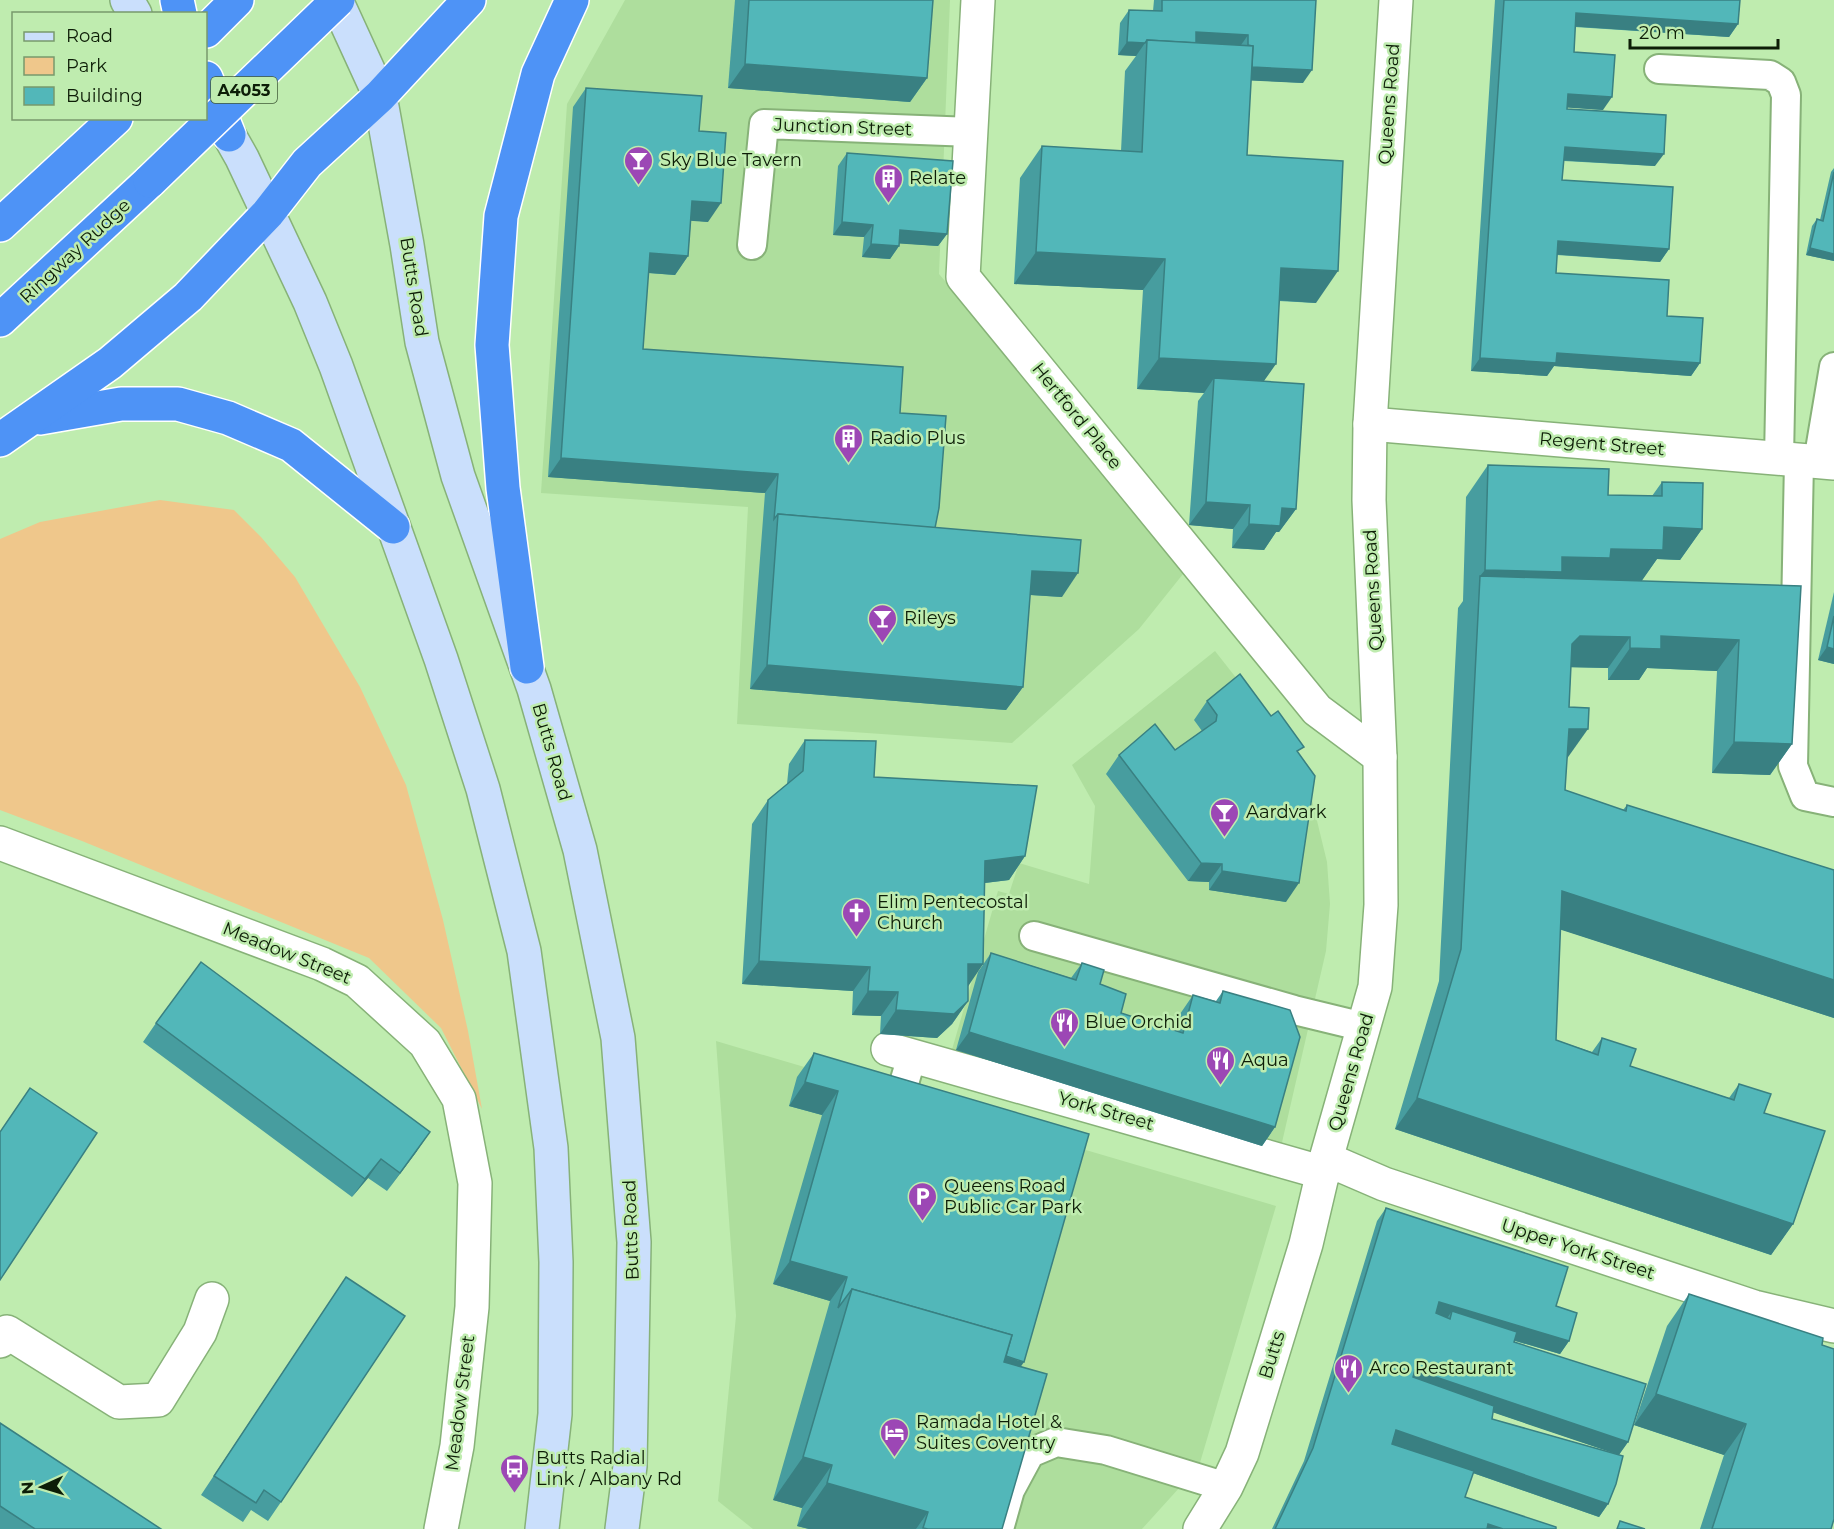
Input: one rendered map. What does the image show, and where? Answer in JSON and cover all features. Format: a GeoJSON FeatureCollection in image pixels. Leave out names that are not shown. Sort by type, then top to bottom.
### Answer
{"type":"FeatureCollection","features":[{"type":"Feature","properties":{"kind":"highway"},"geometry":{"type":"LineString","coordinates":[[207,30],[237,0]]}},
{"type":"Feature","properties":{"kind":"highway","name":"Ringway Rudge"},"geometry":{"type":"LineString","coordinates":[[0,320],[150,181],[337,0]]}},
{"type":"Feature","properties":{"kind":"highway"},"geometry":{"type":"LineString","coordinates":[[0,440],[110,363],[188,297],[268,213],[307,162],[380,96],[469,0]]}},
{"type":"Feature","properties":{"kind":"highway"},"geometry":{"type":"LineString","coordinates":[[527,668],[503,488],[492,345],[501,216],[538,74],[572,0]]}},
{"type":"Feature","properties":{"kind":"highway"},"geometry":{"type":"LineString","coordinates":[[207,80],[229,135]]}},
{"type":"Feature","properties":{"kind":"highway"},"geometry":{"type":"LineString","coordinates":[[0,225],[109,125]]}},
{"type":"Feature","properties":{"kind":"highway"},"geometry":{"type":"LineString","coordinates":[[31,420],[121,404],[178,404],[228,418],[291,445],[393,527]]}},
{"type":"Feature","properties":{"kind":"main road","name":"Butts Road"},"geometry":{"type":"LineString","coordinates":[[337,0],[380,96],[422,342],[458,476],[527,668],[580,850],[618,1038],[634,1242],[630,1467],[622,1529]]}},
{"type":"Feature","properties":{"kind":"main road"},"geometry":{"type":"LineString","coordinates":[[207,111],[229,135],[310,302],[336,366],[441,659],[483,789],[524,951],[551,1148],[556,1262],[555,1414],[542,1529]]}},
{"type":"Feature","properties":{"kind":"street","name":"Hertford Place"},"geometry":{"type":"LineString","coordinates":[[978,0],[963,277],[1317,710],[1380,757]]}},
{"type":"Feature","properties":{"kind":"street","name":"Queens Road"},"geometry":{"type":"LineString","coordinates":[[1325,1166],[1375,987],[1381,905],[1380,757],[1369,500],[1370,424],[1396,0]]}},
{"type":"Feature","properties":{"kind":"street","name":"Regent Street"},"geometry":{"type":"LineString","coordinates":[[1370,424],[1807,461]]}},
{"type":"Feature","properties":{"kind":"street","name":"Meadow Street"},"geometry":{"type":"LineString","coordinates":[[0,843],[322,964],[357,981],[425,1042],[459,1099],[476,1183],[472,1307],[457,1446],[441,1529]]}},
{"type":"Feature","properties":{"kind":"street","name":"York Street"},"geometry":{"type":"LineString","coordinates":[[900,1052],[1325,1166]]}},
{"type":"Feature","properties":{"kind":"street","name":"Upper York Street"},"geometry":{"type":"LineString","coordinates":[[1325,1166],[1754,1307],[1834,1326]]}},
{"type":"Feature","properties":{"kind":"street","name":"Butts"},"geometry":{"type":"LineString","coordinates":[[1200,1529],[1226,1487],[1242,1453],[1306,1244],[1325,1166]]}},
{"type":"Feature","properties":{"kind":"street"},"geometry":{"type":"LineString","coordinates":[[0,1341],[7,1332],[119,1402],[158,1400],[200,1332],[212,1299]]}},
{"type":"Feature","properties":{"kind":"lane"},"geometry":{"type":"LineString","coordinates":[[1659,69],[1770,75],[1781,82],[1786,94],[1807,461],[1794,766],[1805,796],[1834,802]]}},
{"type":"Feature","properties":{"kind":"lane","name":"Junction Street"},"geometry":{"type":"LineString","coordinates":[[752,245],[764,124],[972,132]]}},
{"type":"Feature","properties":{"kind":"lane"},"geometry":{"type":"LineString","coordinates":[[1807,461],[1834,367]]}},
{"type":"Feature","properties":{"kind":"lane"},"geometry":{"type":"LineString","coordinates":[[1034,936],[1364,1028]]}},
{"type":"Feature","properties":{"kind":"lane"},"geometry":{"type":"LineString","coordinates":[[897,1107],[900,1052]]}},
{"type":"Feature","properties":{"kind":"lane"},"geometry":{"type":"LineString","coordinates":[[999,1529],[1010,1490],[1030,1453],[1056,1442],[1106,1450],[1226,1487]]}},
{"type":"Feature","properties":{"kind":"shaded area"},"geometry":{"type":"Polygon","coordinates":[[[625,0],[950,0],[939,274],[1088,449],[1183,574],[1139,629],[1012,743],[737,724],[748,507],[541,493],[567,104],[625,0]]]}},
{"type":"Feature","properties":{"kind":"shaded area"},"geometry":{"type":"Polygon","coordinates":[[[1215,651],[1303,763],[1327,862],[1330,904],[1326,951],[1280,1151],[951,1053],[998,891],[1009,894],[1019,863],[1089,884],[1095,806],[1072,765],[1215,651]]]}},
{"type":"Feature","properties":{"kind":"shaded area"},"geometry":{"type":"Polygon","coordinates":[[[716,1041],[1276,1206],[1199,1466],[1142,1529],[753,1529],[718,1501],[736,1316],[716,1041]]]}},
{"type":"Feature","properties":{"kind":"green space"},"geometry":{"type":"Polygon","coordinates":[[[160,500],[234,510],[295,577],[360,687],[406,785],[443,920],[468,1031],[482,1109],[441,1028],[369,958],[0,810],[0,539],[40,522],[160,500]]]}},
{"type":"Feature","properties":{"kind":"building"},"geometry":{"type":"Polygon","coordinates":[[[749,0],[933,0],[927,78],[745,64],[749,0]]]}},
{"type":"Feature","properties":{"kind":"building"},"geometry":{"type":"Polygon","coordinates":[[[1162,0],[1316,0],[1312,70],[1252,67],[1253,46],[1248,45],[1248,35],[1196,32],[1196,43],[1147,40],[1145,43],[1127,42],[1129,10],[1162,11],[1162,0]]]}},
{"type":"Feature","properties":{"kind":"building"},"geometry":{"type":"Polygon","coordinates":[[[1504,0],[1740,0],[1738,24],[1576,13],[1574,52],[1615,55],[1612,97],[1568,94],[1567,109],[1666,115],[1664,154],[1565,147],[1562,180],[1673,187],[1669,249],[1558,241],[1556,273],[1669,280],[1667,316],[1703,318],[1700,363],[1557,353],[1556,363],[1480,358],[1504,0]]]}},
{"type":"Feature","properties":{"kind":"building"},"geometry":{"type":"Polygon","coordinates":[[[1147,40],[1253,46],[1247,155],[1343,161],[1338,271],[1281,268],[1276,364],[1159,358],[1165,259],[1036,252],[1042,146],[1142,152],[1147,40]]]}},
{"type":"Feature","properties":{"kind":"building"},"geometry":{"type":"Polygon","coordinates":[[[586,88],[702,96],[699,131],[726,133],[721,203],[692,201],[688,256],[650,253],[643,349],[903,367],[900,413],[946,416],[939,508],[935,528],[778,514],[774,519],[778,474],[561,458],[586,88]]]}},
{"type":"Feature","properties":{"kind":"building","name":"Relate"},"geometry":{"type":"Polygon","coordinates":[[[847,153],[953,161],[947,234],[900,230],[899,246],[871,244],[873,225],[842,222],[847,153]]]}},
{"type":"Feature","properties":{"kind":"building"},"geometry":{"type":"Polygon","coordinates":[[[1834,172],[1834,254],[1810,248],[1817,219],[1823,221],[1834,172]]]}},
{"type":"Feature","properties":{"kind":"building"},"geometry":{"type":"Polygon","coordinates":[[[1214,378],[1304,384],[1296,509],[1282,508],[1280,526],[1249,524],[1250,505],[1206,502],[1214,378]]]}},
{"type":"Feature","properties":{"kind":"building"},"geometry":{"type":"Polygon","coordinates":[[[1488,465],[1609,469],[1608,495],[1662,496],[1662,482],[1703,483],[1702,529],[1664,527],[1663,550],[1611,549],[1610,558],[1562,557],[1562,572],[1485,570],[1488,465]]]}},
{"type":"Feature","properties":{"kind":"building","name":"Rileys"},"geometry":{"type":"Polygon","coordinates":[[[778,514],[1081,540],[1078,573],[1032,571],[1023,687],[767,665],[778,514]]]}},
{"type":"Feature","properties":{"kind":"building"},"geometry":{"type":"Polygon","coordinates":[[[1480,576],[1801,586],[1792,744],[1734,742],[1739,640],[1661,636],[1661,649],[1630,648],[1630,637],[1580,636],[1572,644],[1569,707],[1589,708],[1588,729],[1569,729],[1565,790],[1626,811],[1627,805],[1834,870],[1834,980],[1562,891],[1556,1040],[1598,1055],[1602,1038],[1636,1049],[1630,1066],[1734,1100],[1739,1084],[1771,1094],[1764,1113],[1825,1131],[1793,1224],[1417,1098],[1461,949],[1480,576]]]}},
{"type":"Feature","properties":{"kind":"building"},"geometry":{"type":"Polygon","coordinates":[[[1834,616],[1834,649],[1827,647],[1834,616]]]}},
{"type":"Feature","properties":{"kind":"building","name":"Aardvark"},"geometry":{"type":"Polygon","coordinates":[[[1240,674],[1271,716],[1278,711],[1304,747],[1297,751],[1315,776],[1299,883],[1222,871],[1222,864],[1201,863],[1119,755],[1155,724],[1175,750],[1216,721],[1217,715],[1207,701],[1240,674]]]}},
{"type":"Feature","properties":{"kind":"building","name":"Elim Pentecostal Church"},"geometry":{"type":"Polygon","coordinates":[[[805,740],[876,741],[874,777],[1037,786],[1025,856],[985,861],[983,964],[968,964],[968,1001],[954,1014],[896,1010],[898,992],[868,991],[870,967],[759,961],[768,800],[803,771],[805,740]]]}},
{"type":"Feature","properties":{"kind":"building"},"geometry":{"type":"Polygon","coordinates":[[[991,953],[1076,980],[1082,963],[1104,970],[1100,984],[1126,994],[1121,1013],[1183,1033],[1193,995],[1220,1003],[1223,991],[1290,1010],[1300,1037],[1275,1127],[969,1032],[991,953]]]}},
{"type":"Feature","properties":{"kind":"building"},"geometry":{"type":"Polygon","coordinates":[[[201,962],[430,1132],[400,1173],[381,1159],[365,1179],[156,1023],[201,962]]]}},
{"type":"Feature","properties":{"kind":"building","name":"Queens Road Public Car Park"},"geometry":{"type":"Polygon","coordinates":[[[814,1053],[1089,1134],[1024,1362],[1006,1356],[1012,1335],[852,1289],[838,1308],[847,1277],[790,1261],[838,1091],[805,1082],[814,1053]]]}},
{"type":"Feature","properties":{"kind":"building"},"geometry":{"type":"Polygon","coordinates":[[[30,1088],[97,1133],[0,1280],[0,1132],[30,1088]]]}},
{"type":"Feature","properties":{"kind":"building"},"geometry":{"type":"Polygon","coordinates":[[[1386,1208],[1568,1267],[1556,1306],[1577,1313],[1569,1341],[1439,1302],[1436,1313],[1450,1319],[1452,1311],[1517,1332],[1514,1342],[1646,1384],[1628,1442],[1415,1370],[1413,1377],[1494,1406],[1492,1419],[1623,1456],[1608,1504],[1396,1430],[1392,1444],[1474,1471],[1465,1497],[1556,1527],[1556,1529],[1503,1529],[1488,1524],[1487,1529],[1275,1529],[1313,1448],[1386,1208]]]}},
{"type":"Feature","properties":{"kind":"building"},"geometry":{"type":"Polygon","coordinates":[[[346,1277],[405,1316],[281,1502],[264,1490],[256,1503],[214,1476],[346,1277]]]}},
{"type":"Feature","properties":{"kind":"building","name":"Ramada Hotel & Suites Coventry"},"geometry":{"type":"Polygon","coordinates":[[[852,1289],[1012,1335],[1004,1362],[1047,1374],[1002,1529],[923,1528],[928,1512],[827,1483],[832,1465],[803,1457],[852,1289]]]}},
{"type":"Feature","properties":{"kind":"building"},"geometry":{"type":"Polygon","coordinates":[[[1689,1294],[1823,1338],[1822,1345],[1834,1349],[1834,1519],[1831,1529],[1712,1529],[1746,1424],[1656,1394],[1689,1294]]]}},
{"type":"Feature","properties":{"kind":"building"},"geometry":{"type":"Polygon","coordinates":[[[0,1423],[161,1529],[35,1529],[0,1506],[0,1423]]]}},
{"type":"Feature","properties":{"kind":"building"},"geometry":{"type":"Polygon","coordinates":[[[1620,1521],[1645,1529],[1617,1529],[1620,1521]]]}},
{"type":"Feature","properties":{"kind":"place","name":"Sky Blue Tavern"},"geometry":{"type":"Point","coordinates":[639,186]}},
{"type":"Feature","properties":{"kind":"place","name":"Relate"},"geometry":{"type":"Point","coordinates":[888,204]}},
{"type":"Feature","properties":{"kind":"place","name":"Radio Plus"},"geometry":{"type":"Point","coordinates":[849,464]}},
{"type":"Feature","properties":{"kind":"place","name":"Rileys"},"geometry":{"type":"Point","coordinates":[883,644]}},
{"type":"Feature","properties":{"kind":"place","name":"Aardvark"},"geometry":{"type":"Point","coordinates":[1225,838]}},
{"type":"Feature","properties":{"kind":"place","name":"Elim Pentecostal Church"},"geometry":{"type":"Point","coordinates":[856,938]}},
{"type":"Feature","properties":{"kind":"place","name":"Blue Orchid"},"geometry":{"type":"Point","coordinates":[1064,1048]}},
{"type":"Feature","properties":{"kind":"place","name":"Aqua"},"geometry":{"type":"Point","coordinates":[1220,1086]}},
{"type":"Feature","properties":{"kind":"place","name":"Queens Road Public Car Park"},"geometry":{"type":"Point","coordinates":[923,1222]}},
{"type":"Feature","properties":{"kind":"place","name":"Arco Restaurant"},"geometry":{"type":"Point","coordinates":[1348,1394]}},
{"type":"Feature","properties":{"kind":"place","name":"Ramada Hotel & Suites Coventry"},"geometry":{"type":"Point","coordinates":[895,1458]}},
{"type":"Feature","properties":{"kind":"place","name":"Butts Radial Link / Albany Rd"},"geometry":{"type":"Point","coordinates":[515,1494]}}]}
